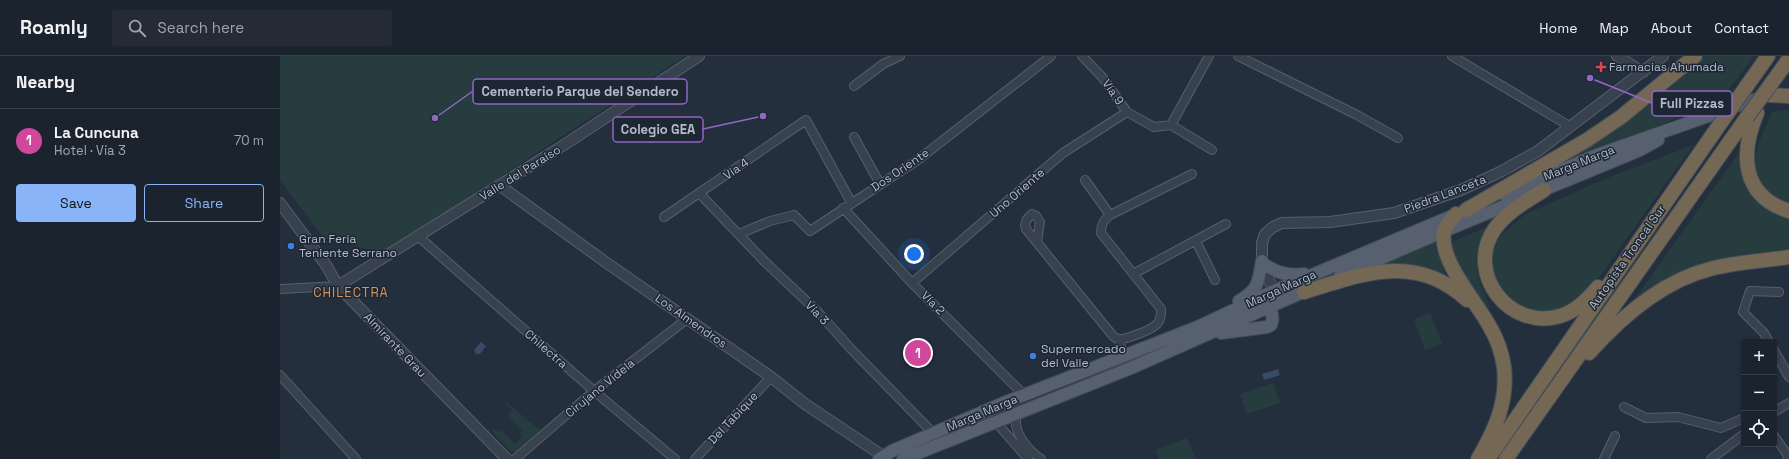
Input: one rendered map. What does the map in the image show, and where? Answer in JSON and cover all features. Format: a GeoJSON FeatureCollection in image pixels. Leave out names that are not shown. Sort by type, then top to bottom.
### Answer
{"type":"FeatureCollection","features":[{"type":"Feature","properties":{"kind":"highway"},"geometry":{"type":"LineString","coordinates":[[1478,459],[1495,428],[1501,410],[1504,391],[1504,367],[1495,335],[1461,283],[1452,266],[1444,244],[1444,231],[1461,212],[1587,140],[1621,117],[1695,56]]}},
{"type":"Feature","properties":{"kind":"highway","name":"Autopista Troncal Sur"},"geometry":{"type":"LineString","coordinates":[[1488,459],[1628,254],[1768,56]]}},
{"type":"Feature","properties":{"kind":"highway","name":"Autopista Troncal Sur"},"geometry":{"type":"LineString","coordinates":[[1506,459],[1752,115],[1789,59]]}},
{"type":"Feature","properties":{"kind":"highway"},"geometry":{"type":"LineString","coordinates":[[1767,95],[1789,96]]}},
{"type":"Feature","properties":{"kind":"highway"},"geometry":{"type":"LineString","coordinates":[[1752,115],[1747,143],[1746,161],[1751,179],[1760,194],[1774,205],[1789,212]]}},
{"type":"Feature","properties":{"kind":"highway"},"geometry":{"type":"LineString","coordinates":[[1544,190],[1509,214],[1494,231],[1487,246],[1485,262],[1488,279],[1495,294],[1506,306],[1520,314],[1536,319],[1553,318],[1569,313],[1594,292],[1628,254]]}},
{"type":"Feature","properties":{"kind":"highway"},"geometry":{"type":"LineString","coordinates":[[1546,403],[1593,349],[1624,317],[1650,297],[1678,281],[1710,269],[1789,257]]}},
{"type":"Feature","properties":{"kind":"highway"},"geometry":{"type":"LineString","coordinates":[[1304,292],[1366,274],[1389,270],[1413,272],[1443,282],[1457,291],[1484,316]]}},
{"type":"Feature","properties":{"kind":"main road","name":"Marga Marga"},"geometry":{"type":"LineString","coordinates":[[881,458],[933,433],[1200,326],[1274,291],[1597,156],[1685,125],[1722,110],[1767,95],[1789,90]]}},
{"type":"Feature","properties":{"kind":"main road","name":"Marga Marga"},"geometry":{"type":"LineString","coordinates":[[903,459],[1020,411],[1131,368],[1444,231],[1640,150],[1685,125]]}},
{"type":"Feature","properties":{"kind":"main road"},"geometry":{"type":"LineString","coordinates":[[1200,326],[1251,293],[1257,284],[1263,263],[1274,271],[1286,275],[1319,272]]}},
{"type":"Feature","properties":{"kind":"main road"},"geometry":{"type":"LineString","coordinates":[[1210,334],[1267,327],[1271,325],[1274,305],[1261,297]]}},
{"type":"Feature","properties":{"kind":"street","name":"Valle del Paraíso"},"geometry":{"type":"LineString","coordinates":[[338,286],[419,237],[699,56]]}},
{"type":"Feature","properties":{"kind":"street"},"geometry":{"type":"LineString","coordinates":[[854,86],[883,64],[900,56]]}},
{"type":"Feature","properties":{"kind":"street","name":"Dos Oriente"},"geometry":{"type":"LineString","coordinates":[[739,234],[770,221],[794,215],[810,231],[851,202],[920,159],[1051,56]]}},
{"type":"Feature","properties":{"kind":"street","name":"Vía 9"},"geometry":{"type":"LineString","coordinates":[[1082,56],[1103,78],[1127,112],[1154,127],[1171,125]]}},
{"type":"Feature","properties":{"kind":"street"},"geometry":{"type":"LineString","coordinates":[[1209,56],[1171,125],[1212,150]]}},
{"type":"Feature","properties":{"kind":"street"},"geometry":{"type":"LineString","coordinates":[[1238,56],[1357,115],[1398,138]]}},
{"type":"Feature","properties":{"kind":"street"},"geometry":{"type":"LineString","coordinates":[[1452,56],[1571,126]]}},
{"type":"Feature","properties":{"kind":"street"},"geometry":{"type":"LineString","coordinates":[[1617,56],[1643,72]]}},
{"type":"Feature","properties":{"kind":"street","name":"Piedra Lanceta"},"geometry":{"type":"LineString","coordinates":[[1274,305],[1274,291],[1263,263],[1262,244],[1265,234],[1273,227],[1282,223],[1330,222],[1394,213],[1424,204],[1500,172],[1538,151],[1663,56]]}},
{"type":"Feature","properties":{"kind":"street","name":"Uno Oriente"},"geometry":{"type":"LineString","coordinates":[[912,283],[1063,153],[1127,112]]}},
{"type":"Feature","properties":{"kind":"street","name":"Vía 4"},"geometry":{"type":"LineString","coordinates":[[664,217],[700,194],[806,120],[851,202]]}},
{"type":"Feature","properties":{"kind":"street"},"geometry":{"type":"LineString","coordinates":[[854,137],[880,184]]}},
{"type":"Feature","properties":{"kind":"street"},"geometry":{"type":"LineString","coordinates":[[1037,242],[1113,336],[1122,339],[1156,325],[1161,318],[1161,309],[1101,233],[1101,226],[1105,218],[1110,215],[1192,174]]}},
{"type":"Feature","properties":{"kind":"street"},"geometry":{"type":"LineString","coordinates":[[1085,180],[1110,215]]}},
{"type":"Feature","properties":{"kind":"street","name":"Los Almendros"},"geometry":{"type":"LineString","coordinates":[[500,185],[687,319],[771,377],[881,458]]}},
{"type":"Feature","properties":{"kind":"street","name":"Vía 3"},"geometry":{"type":"LineString","coordinates":[[700,194],[765,262],[818,312],[851,349],[933,433]]}},
{"type":"Feature","properties":{"kind":"street","name":"Almirante Grau"},"geometry":{"type":"LineString","coordinates":[[280,202],[326,265],[338,286],[505,458]]}},
{"type":"Feature","properties":{"kind":"street","name":"Vía 2"},"geometry":{"type":"LineString","coordinates":[[844,208],[912,283],[1020,397]]}},
{"type":"Feature","properties":{"kind":"street"},"geometry":{"type":"LineString","coordinates":[[1133,274],[1226,224]]}},
{"type":"Feature","properties":{"kind":"street","name":"Chilectra"},"geometry":{"type":"LineString","coordinates":[[419,237],[594,391],[675,459]]}},
{"type":"Feature","properties":{"kind":"street"},"geometry":{"type":"LineString","coordinates":[[1196,241],[1215,280]]}},
{"type":"Feature","properties":{"kind":"street"},"geometry":{"type":"LineString","coordinates":[[280,289],[338,286]]}},
{"type":"Feature","properties":{"kind":"street"},"geometry":{"type":"LineString","coordinates":[[1767,339],[1764,333],[1743,312],[1750,290],[1779,292]]}},
{"type":"Feature","properties":{"kind":"street","name":"Cirujano Videla"},"geometry":{"type":"LineString","coordinates":[[516,459],[594,391],[687,319]]}},
{"type":"Feature","properties":{"kind":"street"},"geometry":{"type":"LineString","coordinates":[[1122,339],[1128,354]]}},
{"type":"Feature","properties":{"kind":"street"},"geometry":{"type":"LineString","coordinates":[[1777,355],[1789,377]]}},
{"type":"Feature","properties":{"kind":"street"},"geometry":{"type":"LineString","coordinates":[[280,376],[356,459]]}},
{"type":"Feature","properties":{"kind":"street","name":"Del Tabique"},"geometry":{"type":"LineString","coordinates":[[695,459],[771,377]]}},
{"type":"Feature","properties":{"kind":"street"},"geometry":{"type":"LineString","coordinates":[[1020,397],[998,411],[995,421],[1028,459]]}},
{"type":"Feature","properties":{"kind":"street"},"geometry":{"type":"LineString","coordinates":[[1624,407],[1646,418],[1678,417],[1721,428],[1741,419]]}},
{"type":"Feature","properties":{"kind":"street"},"geometry":{"type":"LineString","coordinates":[[1020,411],[1016,420],[1018,433],[1034,455],[1041,459]]}},
{"type":"Feature","properties":{"kind":"street"},"geometry":{"type":"LineString","coordinates":[[1604,459],[1615,436]]}},
{"type":"Feature","properties":{"kind":"street"},"geometry":{"type":"LineString","coordinates":[[1711,459],[1741,436]]}},
{"type":"Feature","properties":{"kind":"street"},"geometry":{"type":"LineString","coordinates":[[1777,440],[1787,454],[1788,459]]}},
{"type":"Feature","properties":{"kind":"green space"},"geometry":{"type":"Polygon","coordinates":[[[280,56],[685,56],[383,253],[324,238],[280,180],[280,56]]]}},
{"type":"Feature","properties":{"kind":"green space"},"geometry":{"type":"Polygon","coordinates":[[[1705,56],[1754,56],[1721,100],[1697,107],[1656,128],[1563,162],[1627,120],[1705,56]]]}},
{"type":"Feature","properties":{"kind":"green space"},"geometry":{"type":"Polygon","coordinates":[[[1789,110],[1789,207],[1762,190],[1753,164],[1759,142],[1772,112],[1789,110]]]}},
{"type":"Feature","properties":{"kind":"green space"},"geometry":{"type":"Polygon","coordinates":[[[1693,145],[1596,282],[1571,304],[1547,312],[1523,310],[1504,296],[1493,278],[1492,256],[1499,237],[1524,215],[1607,178],[1693,145]]]}},
{"type":"Feature","properties":{"kind":"green space"},"geometry":{"type":"Polygon","coordinates":[[[1741,150],[1741,164],[1789,217],[1789,248],[1711,265],[1629,307],[1741,150]]]}},
{"type":"Feature","properties":{"kind":"green space"},"geometry":{"type":"Polygon","coordinates":[[[1488,226],[1479,246],[1477,265],[1479,280],[1492,309],[1478,302],[1449,247],[1453,242],[1488,226]]]}},
{"type":"Feature","properties":{"kind":"green space"},"geometry":{"type":"Polygon","coordinates":[[[1436,242],[1445,276],[1415,266],[1384,264],[1436,242]]]}},
{"type":"Feature","properties":{"kind":"green space"},"geometry":{"type":"Polygon","coordinates":[[[1430,313],[1442,344],[1425,350],[1414,319],[1430,313]]]}},
{"type":"Feature","properties":{"kind":"green space"},"geometry":{"type":"Polygon","coordinates":[[[1273,383],[1280,403],[1247,414],[1240,394],[1273,383]]]}},
{"type":"Feature","properties":{"kind":"green space"},"geometry":{"type":"Polygon","coordinates":[[[506,402],[541,431],[515,452],[510,451],[492,431],[493,429],[499,432],[501,429],[515,444],[523,437],[519,434],[522,431],[508,416],[512,409],[505,405],[506,402]]]}},
{"type":"Feature","properties":{"kind":"green space"},"geometry":{"type":"Polygon","coordinates":[[[1187,438],[1196,459],[1159,459],[1155,450],[1187,438]]]}},
{"type":"Feature","properties":{"kind":"water"},"geometry":{"type":"Polygon","coordinates":[[[481,342],[486,346],[480,354],[476,354],[474,350],[481,342]]]}},
{"type":"Feature","properties":{"kind":"water"},"geometry":{"type":"Polygon","coordinates":[[[1278,369],[1280,375],[1264,380],[1262,374],[1278,369]]]}},
{"type":"Feature","properties":{"kind":"place","name":"Farmacias Ahumada"},"geometry":{"type":"Point","coordinates":[1601,67]}},
{"type":"Feature","properties":{"kind":"place","name":"Full Pizzas"},"geometry":{"type":"Point","coordinates":[1590,78]}},
{"type":"Feature","properties":{"kind":"place","name":"Colegio GEA"},"geometry":{"type":"Point","coordinates":[763,116]}},
{"type":"Feature","properties":{"kind":"place","name":"Cementerio Parque del Sendero"},"geometry":{"type":"Point","coordinates":[435,118]}},
{"type":"Feature","properties":{"kind":"place","name":"Gran Feria Teniente Serrano"},"geometry":{"type":"Point","coordinates":[291,246]}},
{"type":"Feature","properties":{"kind":"place","name":"La Cuncuna"},"geometry":{"type":"Point","coordinates":[918,353]}},
{"type":"Feature","properties":{"kind":"place","name":"Supermercado del Valle"},"geometry":{"type":"Point","coordinates":[1033,356]}},
{"type":"Feature","properties":{"kind":"district","name":"CHILECTRA"},"geometry":{"type":"Point","coordinates":[351,292]}}]}
